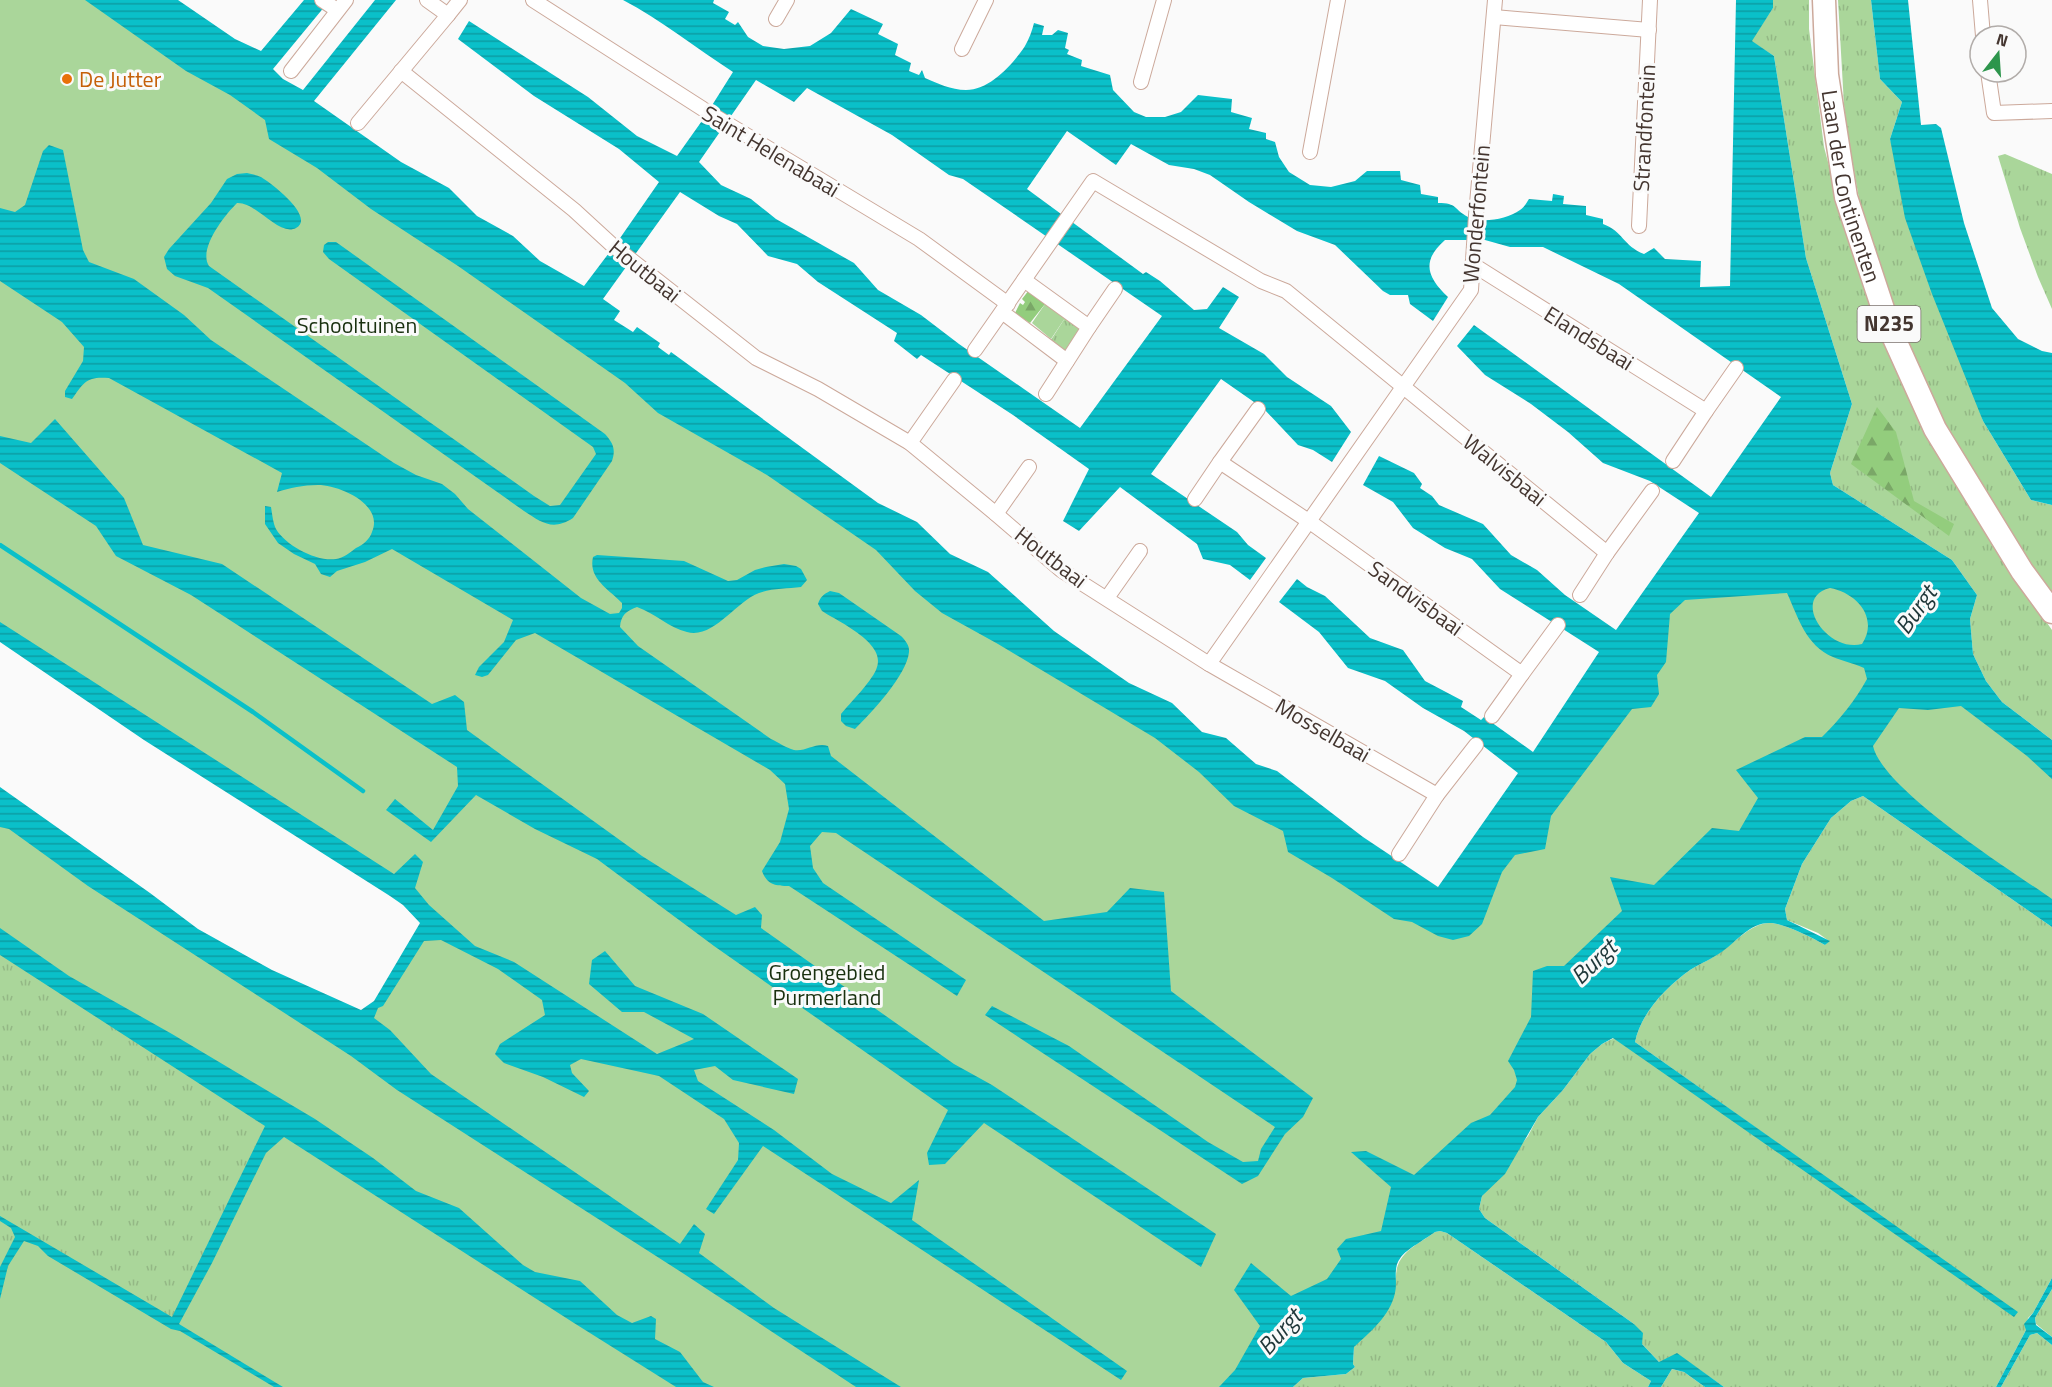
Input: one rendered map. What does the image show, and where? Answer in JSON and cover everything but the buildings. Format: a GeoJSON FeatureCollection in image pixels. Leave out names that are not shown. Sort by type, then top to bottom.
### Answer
{"type":"FeatureCollection","features":[{"type":"Feature","properties":{"kind":"main road","name":"Laan der Continenten"},"geometry":{"type":"LineString","coordinates":[[1824,0],[1827,75],[1846,197],[1889,327],[1935,429],[2022,571],[2052,612]]}},
{"type":"Feature","properties":{"kind":"street"},"geometry":{"type":"LineString","coordinates":[[427,0],[448,15]]}},
{"type":"Feature","properties":{"kind":"street"},"geometry":{"type":"LineString","coordinates":[[358,123],[460,0]]}},
{"type":"Feature","properties":{"kind":"street","name":"Saint Helenabaai"},"geometry":{"type":"LineString","coordinates":[[533,0],[731,127],[919,239],[1067,361]]}},
{"type":"Feature","properties":{"kind":"street"},"geometry":{"type":"LineString","coordinates":[[776,19],[787,0]]}},
{"type":"Feature","properties":{"kind":"street"},"geometry":{"type":"LineString","coordinates":[[962,49],[986,0]]}},
{"type":"Feature","properties":{"kind":"street"},"geometry":{"type":"LineString","coordinates":[[1141,82],[1164,0]]}},
{"type":"Feature","properties":{"kind":"street"},"geometry":{"type":"LineString","coordinates":[[1310,152],[1338,0]]}},
{"type":"Feature","properties":{"kind":"street","name":"Wonderfontein"},"geometry":{"type":"LineString","coordinates":[[1209,664],[1471,290],[1495,0]]}},
{"type":"Feature","properties":{"kind":"street","name":"Strandfontein"},"geometry":{"type":"LineString","coordinates":[[1639,226],[1650,0]]}},
{"type":"Feature","properties":{"kind":"street"},"geometry":{"type":"LineString","coordinates":[[1980,0],[1982,24]]}},
{"type":"Feature","properties":{"kind":"street"},"geometry":{"type":"LineString","coordinates":[[291,71],[334,4]]}},
{"type":"Feature","properties":{"kind":"street"},"geometry":{"type":"LineString","coordinates":[[1494,17],[1648,30]]}},
{"type":"Feature","properties":{"kind":"street","name":"Houtbaai"},"geometry":{"type":"LineString","coordinates":[[400,71],[574,210],[611,244],[756,358],[818,389],[910,443],[1061,570],[1209,664]]}},
{"type":"Feature","properties":{"kind":"street"},"geometry":{"type":"LineString","coordinates":[[1990,84],[1994,113],[2052,111]]}},
{"type":"Feature","properties":{"kind":"street"},"geometry":{"type":"LineString","coordinates":[[975,350],[1093,181],[1261,281],[1286,291],[1403,387]]}},
{"type":"Feature","properties":{"kind":"street","name":"Elandsbaai"},"geometry":{"type":"LineString","coordinates":[[1472,264],[1706,411]]}},
{"type":"Feature","properties":{"kind":"street"},"geometry":{"type":"LineString","coordinates":[[1024,280],[1089,327]]}},
{"type":"Feature","properties":{"kind":"street"},"geometry":{"type":"LineString","coordinates":[[1046,394],[1115,289]]}},
{"type":"Feature","properties":{"kind":"street"},"geometry":{"type":"LineString","coordinates":[[1673,461],[1736,368]]}},
{"type":"Feature","properties":{"kind":"street"},"geometry":{"type":"LineString","coordinates":[[910,443],[954,380]]}},
{"type":"Feature","properties":{"kind":"street","name":"Walvisbaai"},"geometry":{"type":"LineString","coordinates":[[1403,387],[1607,553]]}},
{"type":"Feature","properties":{"kind":"street"},"geometry":{"type":"LineString","coordinates":[[1194,498],[1258,409]]}},
{"type":"Feature","properties":{"kind":"street"},"geometry":{"type":"LineString","coordinates":[[1220,462],[1310,522]]}},
{"type":"Feature","properties":{"kind":"street","name":"Houtbaai"},"geometry":{"type":"LineString","coordinates":[[996,514],[1029,467]]}},
{"type":"Feature","properties":{"kind":"street"},"geometry":{"type":"LineString","coordinates":[[1580,595],[1607,553],[1653,491]]}},
{"type":"Feature","properties":{"kind":"street","name":"Sandvisbaai"},"geometry":{"type":"LineString","coordinates":[[1310,522],[1522,674]]}},
{"type":"Feature","properties":{"kind":"street","name":"Houtbaai"},"geometry":{"type":"LineString","coordinates":[[1107,598],[1140,551]]}},
{"type":"Feature","properties":{"kind":"street"},"geometry":{"type":"LineString","coordinates":[[1492,716],[1558,625]]}},
{"type":"Feature","properties":{"kind":"street","name":"Mosselbaai"},"geometry":{"type":"LineString","coordinates":[[1209,664],[1437,795]]}},
{"type":"Feature","properties":{"kind":"street"},"geometry":{"type":"LineString","coordinates":[[1399,854],[1437,795],[1476,744]]}},
{"type":"Feature","properties":{"kind":"green space","name":"Groengebied Purmerland"},"geometry":{"type":"Polygon","coordinates":[[[0,0],[109,0],[1439,917],[1741,512],[1879,572],[2052,757],[2052,914],[1840,765],[1271,1387],[0,1387],[0,1281],[24,1241],[38,1246],[172,1328],[277,1117],[0,931],[0,806],[359,1035],[430,917],[0,628],[0,0]]]}},
{"type":"Feature","properties":{"kind":"green space"},"geometry":{"type":"Polygon","coordinates":[[[1773,0],[1809,0],[1809,29],[1824,147],[1851,248],[1910,398],[1994,548],[2052,630],[2052,740],[2002,702],[1986,681],[1973,654],[1970,619],[1977,595],[1952,560],[1833,485],[1830,473],[1852,404],[1806,258],[1774,56],[1751,41],[1773,8],[1773,0]]]}},
{"type":"Feature","properties":{"kind":"green space"},"geometry":{"type":"Polygon","coordinates":[[[1838,0],[1871,0],[1880,79],[1902,102],[1890,139],[1983,421],[2031,500],[2052,505],[2052,596],[1972,486],[1903,341],[1861,210],[1844,105],[1838,0]]]}},
{"type":"Feature","properties":{"kind":"green space"},"geometry":{"type":"Polygon","coordinates":[[[2005,154],[2052,174],[2052,309],[2020,228],[1998,156],[2005,154]]]}},
{"type":"Feature","properties":{"kind":"green space"},"geometry":{"type":"Polygon","coordinates":[[[1029,290],[1052,304],[1049,307],[1045,304],[1030,323],[1022,318],[1020,320],[1015,313],[1020,303],[1023,305],[1025,302],[1022,299],[1029,290]]]}},
{"type":"Feature","properties":{"kind":"green space"},"geometry":{"type":"Polygon","coordinates":[[[1045,304],[1049,307],[1052,304],[1063,311],[1061,315],[1065,318],[1051,339],[1032,323],[1045,304]]]}},
{"type":"Feature","properties":{"kind":"green space"},"geometry":{"type":"Polygon","coordinates":[[[1063,311],[1080,326],[1080,329],[1067,350],[1063,351],[1049,343],[1065,318],[1061,315],[1063,311]]]}},
{"type":"Feature","properties":{"kind":"green space"},"geometry":{"type":"Polygon","coordinates":[[[1877,407],[1896,432],[1914,501],[1954,524],[1949,536],[1851,464],[1877,407]]]}},
{"type":"Feature","properties":{"kind":"green space"},"geometry":{"type":"Polygon","coordinates":[[[1863,796],[2052,927],[2052,1278],[2028,1318],[2026,1330],[1996,1387],[1724,1387],[1677,1354],[1660,1363],[1642,1344],[1634,1324],[1485,1218],[1479,1209],[1482,1196],[1528,1136],[1538,1117],[1563,1090],[1590,1054],[1614,1038],[2017,1313],[1635,1042],[1649,1011],[1672,984],[1756,926],[1774,923],[1825,945],[1829,941],[1818,933],[1787,920],[1785,909],[1802,864],[1831,818],[1851,801],[1863,796]]]}},
{"type":"Feature","properties":{"kind":"green space"},"geometry":{"type":"Polygon","coordinates":[[[0,827],[856,1387],[0,1387],[0,827]]]}},
{"type":"Feature","properties":{"kind":"green space"},"geometry":{"type":"Polygon","coordinates":[[[1440,1231],[1447,1233],[1606,1342],[1623,1363],[1651,1381],[1648,1387],[1293,1387],[1303,1378],[1346,1374],[1355,1367],[1353,1364],[1354,1347],[1396,1279],[1403,1256],[1414,1246],[1440,1231]]]}},
{"type":"Feature","properties":{"kind":"green space"},"geometry":{"type":"Polygon","coordinates":[[[2052,1289],[2052,1337],[2036,1324],[2035,1318],[2052,1289]]]}},
{"type":"Feature","properties":{"kind":"green space"},"geometry":{"type":"Polygon","coordinates":[[[2037,1333],[2052,1345],[2052,1387],[2001,1387],[2030,1335],[2037,1333]]]}},
{"type":"Feature","properties":{"kind":"green space"},"geometry":{"type":"Polygon","coordinates":[[[1672,1369],[1684,1372],[1705,1387],[1661,1387],[1672,1369]]]}},
{"type":"Feature","properties":{"kind":"water","name":"Burgt"},"geometry":{"type":"Polygon","coordinates":[[[85,0],[178,0],[235,39],[261,51],[304,0],[330,0],[273,69],[283,79],[303,90],[375,0],[396,0],[314,101],[401,162],[449,188],[477,216],[513,236],[540,261],[584,286],[659,182],[619,149],[534,96],[458,39],[469,21],[588,97],[637,136],[677,156],[733,72],[665,25],[623,0],[714,0],[713,3],[729,12],[725,19],[735,25],[738,22],[748,37],[763,46],[784,49],[810,46],[831,33],[851,9],[883,24],[878,34],[898,44],[895,55],[911,63],[909,71],[919,75],[922,70],[925,78],[960,90],[984,86],[1000,75],[1025,46],[1034,23],[1044,26],[1042,35],[1052,35],[1058,30],[1068,33],[1065,48],[1069,50],[1067,54],[1082,60],[1081,66],[1110,75],[1113,90],[1134,112],[1146,117],[1165,117],[1181,112],[1198,95],[1232,99],[1231,112],[1252,118],[1249,129],[1266,133],[1266,139],[1275,142],[1279,157],[1289,172],[1310,185],[1331,187],[1355,181],[1367,171],[1400,171],[1401,180],[1420,185],[1421,194],[1438,197],[1438,203],[1452,205],[1468,217],[1480,220],[1502,218],[1515,213],[1523,208],[1529,199],[1552,201],[1553,194],[1564,196],[1563,204],[1586,206],[1586,215],[1603,219],[1603,224],[1610,227],[1637,251],[1644,254],[1654,248],[1665,259],[1701,261],[1700,287],[1730,286],[1736,0],[1773,0],[1773,8],[1752,41],[1774,56],[1806,258],[1852,404],[1830,473],[1833,485],[1952,560],[1977,595],[1970,619],[1973,654],[1986,681],[2002,702],[2052,740],[2052,779],[2027,756],[1961,706],[1928,710],[1899,708],[1873,746],[1882,764],[1923,806],[1980,850],[2052,899],[2052,927],[1863,796],[1851,801],[1831,818],[1802,864],[1785,909],[1787,920],[1830,941],[1825,945],[1774,923],[1756,926],[1723,951],[1690,970],[1672,984],[1649,1011],[1635,1042],[2018,1312],[2014,1317],[1613,1038],[1590,1054],[1563,1090],[1538,1117],[1505,1174],[1482,1196],[1479,1209],[1485,1218],[1634,1324],[1643,1333],[1642,1344],[1659,1362],[1677,1353],[1724,1387],[1705,1387],[1684,1372],[1672,1369],[1661,1387],[1648,1387],[1651,1381],[1623,1363],[1606,1342],[1447,1233],[1440,1231],[1412,1248],[1398,1261],[1396,1288],[1389,1309],[1379,1323],[1354,1347],[1353,1364],[1355,1367],[1346,1374],[1303,1378],[1293,1387],[1219,1387],[1235,1370],[1260,1326],[1234,1290],[1251,1263],[1291,1296],[1327,1279],[1341,1259],[1337,1249],[1346,1239],[1381,1231],[1391,1187],[1351,1152],[1366,1151],[1414,1175],[1471,1123],[1490,1115],[1515,1087],[1517,1080],[1508,1061],[1531,1017],[1533,971],[1547,966],[1564,966],[1622,911],[1610,877],[1654,885],[1712,828],[1739,831],[1758,798],[1736,770],[1805,737],[1822,737],[1847,709],[1867,679],[1864,668],[1833,657],[1816,646],[1799,621],[1787,593],[1685,600],[1670,614],[1666,662],[1657,675],[1659,694],[1651,707],[1632,709],[1551,816],[1545,849],[1515,855],[1502,872],[1482,924],[1469,936],[1453,940],[1438,936],[1412,922],[1394,919],[1288,852],[1283,831],[1234,806],[1199,772],[1155,738],[942,613],[915,591],[876,550],[767,475],[658,413],[625,383],[458,266],[371,209],[317,168],[269,139],[265,120],[230,95],[186,71],[85,0]],[[756,80],[699,162],[721,185],[751,199],[776,219],[854,263],[878,290],[921,315],[1080,428],[1162,316],[963,179],[949,175],[892,135],[807,88],[794,102],[756,80]],[[1067,131],[1027,189],[1143,274],[1146,272],[1160,281],[1194,310],[1207,309],[1223,287],[1239,297],[1219,328],[1264,354],[1287,377],[1331,406],[1351,432],[1332,462],[1313,450],[1298,445],[1264,409],[1221,379],[1151,474],[1237,532],[1248,545],[1266,558],[1250,580],[1230,565],[1203,559],[1197,544],[1120,487],[1079,531],[1063,521],[1089,469],[1013,415],[921,355],[917,359],[894,341],[897,333],[818,282],[797,264],[768,256],[737,224],[719,216],[680,192],[603,299],[620,311],[614,320],[633,332],[637,327],[660,343],[658,347],[669,355],[671,352],[878,503],[917,522],[950,554],[988,572],[1054,631],[1129,683],[1172,703],[1202,732],[1226,738],[1256,764],[1277,771],[1363,837],[1438,887],[1518,773],[1464,731],[1423,708],[1385,681],[1348,668],[1319,632],[1279,602],[1297,579],[1325,596],[1370,638],[1403,650],[1425,681],[1463,701],[1461,707],[1481,720],[1484,717],[1533,752],[1599,652],[1500,589],[1472,559],[1445,548],[1413,528],[1393,502],[1363,485],[1379,456],[1414,473],[1422,484],[1420,488],[1432,496],[1439,505],[1483,524],[1511,555],[1537,570],[1565,595],[1616,630],[1699,513],[1650,481],[1603,463],[1531,404],[1485,375],[1457,346],[1474,325],[1711,497],[1781,397],[1619,284],[1543,247],[1510,247],[1485,240],[1445,240],[1432,255],[1430,262],[1431,276],[1448,297],[1433,321],[1410,304],[1408,295],[1390,295],[1383,291],[1335,245],[1297,231],[1210,175],[1194,169],[1169,165],[1131,144],[1116,165],[1067,131]],[[1830,588],[1818,594],[1813,602],[1813,612],[1826,633],[1849,645],[1862,644],[1868,625],[1862,608],[1856,601],[1849,595],[1830,588]]]}},
{"type":"Feature","properties":{"kind":"water"},"geometry":{"type":"Polygon","coordinates":[[[1871,0],[1908,0],[1921,125],[1936,124],[1941,128],[1964,223],[1992,308],[2018,339],[2042,351],[2052,353],[2052,505],[2031,500],[1983,421],[1932,294],[1905,218],[1890,139],[1902,102],[1880,79],[1871,0]]]}},
{"type":"Feature","properties":{"kind":"water"},"geometry":{"type":"Polygon","coordinates":[[[49,145],[63,150],[83,250],[89,262],[134,279],[184,315],[211,340],[394,463],[416,475],[442,484],[455,494],[468,509],[581,598],[610,614],[619,613],[622,608],[622,603],[601,583],[594,572],[593,557],[597,555],[684,561],[728,581],[737,580],[755,570],[784,564],[801,569],[807,580],[801,587],[774,589],[759,593],[715,625],[697,633],[680,630],[637,607],[625,614],[620,627],[638,646],[771,739],[794,750],[819,745],[828,746],[831,756],[1044,921],[1107,912],[1130,888],[1164,892],[1171,991],[1313,1098],[1303,1117],[1285,1134],[1258,1176],[1242,1184],[985,1015],[992,1006],[1069,1046],[1208,1142],[1243,1162],[1258,1161],[1261,1149],[1275,1127],[836,833],[822,832],[810,846],[813,868],[823,883],[966,980],[957,996],[789,886],[769,882],[762,871],[780,842],[789,809],[785,784],[770,770],[535,633],[516,640],[488,675],[482,677],[475,675],[479,667],[504,642],[513,620],[392,549],[365,562],[337,571],[330,577],[321,574],[315,564],[278,543],[265,524],[265,506],[271,507],[276,529],[294,547],[320,558],[339,558],[364,543],[372,532],[374,522],[372,513],[357,498],[337,488],[318,485],[277,492],[282,473],[109,378],[91,379],[83,384],[72,399],[65,397],[65,391],[83,361],[84,347],[62,322],[0,281],[0,208],[15,212],[25,205],[43,151],[49,145]]]}},
{"type":"Feature","properties":{"kind":"water"},"geometry":{"type":"Polygon","coordinates":[[[247,173],[261,177],[282,193],[296,209],[301,223],[296,228],[282,228],[245,204],[237,203],[220,224],[210,242],[207,251],[209,266],[534,496],[550,506],[560,505],[596,454],[593,447],[329,259],[323,252],[324,245],[328,242],[336,242],[605,434],[613,446],[612,461],[573,518],[553,525],[536,519],[208,288],[175,276],[167,269],[164,257],[169,249],[211,203],[227,179],[237,174],[247,173]]]}},
{"type":"Feature","properties":{"kind":"water"},"geometry":{"type":"Polygon","coordinates":[[[55,419],[124,498],[143,545],[222,564],[432,704],[455,695],[464,702],[467,730],[642,856],[736,915],[755,907],[762,915],[761,928],[954,1064],[992,1085],[1216,1234],[1201,1267],[984,1123],[945,1164],[929,1165],[927,1153],[948,1110],[714,946],[597,859],[535,829],[476,795],[431,842],[386,810],[395,799],[433,830],[458,786],[457,767],[191,595],[116,556],[96,526],[0,463],[0,436],[31,443],[55,419]]]}},
{"type":"Feature","properties":{"kind":"water"},"geometry":{"type":"Polygon","coordinates":[[[830,591],[839,593],[901,636],[909,648],[907,661],[895,682],[879,704],[855,729],[846,726],[841,721],[841,714],[869,681],[876,670],[878,660],[875,651],[860,635],[822,611],[818,604],[822,596],[830,591]]]}},
{"type":"Feature","properties":{"kind":"water"},"geometry":{"type":"Polygon","coordinates":[[[0,622],[394,874],[415,854],[423,862],[415,888],[429,905],[475,946],[514,962],[657,1054],[694,1039],[644,1012],[622,1012],[589,984],[592,960],[605,951],[635,986],[703,1014],[798,1079],[794,1094],[733,1080],[715,1066],[694,1070],[698,1081],[774,1130],[832,1174],[891,1203],[919,1180],[912,1220],[1127,1371],[1121,1380],[763,1146],[714,1214],[706,1209],[738,1160],[739,1143],[724,1119],[659,1076],[581,1059],[570,1065],[572,1073],[589,1091],[584,1097],[543,1077],[504,1063],[495,1054],[500,1044],[545,1015],[542,1000],[498,969],[441,940],[424,941],[383,1006],[378,1008],[374,1018],[390,1030],[431,1074],[680,1244],[694,1224],[705,1234],[699,1253],[774,1308],[901,1387],[856,1387],[397,1090],[351,1056],[88,886],[9,829],[0,827],[0,787],[198,929],[272,970],[361,1010],[374,1001],[420,923],[403,905],[390,896],[144,740],[0,642],[0,622]]]}},
{"type":"Feature","properties":{"kind":"water"},"geometry":{"type":"Polygon","coordinates":[[[0,928],[69,976],[315,1119],[373,1158],[416,1191],[459,1208],[523,1265],[535,1272],[580,1281],[617,1315],[632,1323],[651,1316],[656,1319],[655,1339],[680,1352],[703,1382],[714,1387],[676,1387],[284,1137],[266,1153],[179,1324],[283,1387],[274,1387],[180,1331],[171,1329],[48,1256],[38,1246],[24,1241],[8,1266],[0,1299],[0,1267],[15,1237],[11,1228],[0,1221],[0,1216],[172,1317],[265,1126],[0,955],[0,928]]]}},
{"type":"Feature","properties":{"kind":"water"},"geometry":{"type":"Polygon","coordinates":[[[2052,1278],[2052,1289],[2035,1318],[2036,1325],[2052,1337],[2052,1345],[2037,1333],[2030,1335],[2001,1387],[1996,1387],[2026,1330],[2024,1324],[2033,1313],[2052,1278]]]}},
{"type":"Feature","properties":{"kind":"waterway"},"geometry":{"type":"LineString","coordinates":[[0,545],[253,712],[363,791]]}},
{"type":"Feature","properties":{"kind":"place","name":"De Jutter"},"geometry":{"type":"Point","coordinates":[67,79]}},
{"type":"Feature","properties":{"kind":"park label","name":"Schooltuinen"},"geometry":{"type":"Point","coordinates":[357,325]}}]}
